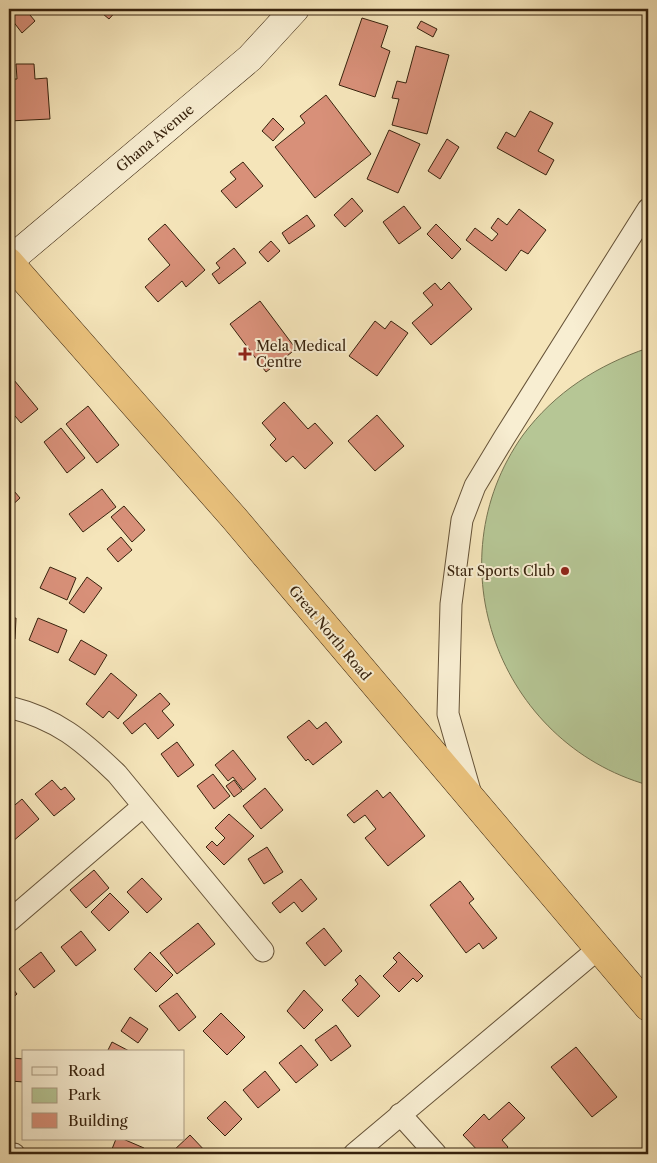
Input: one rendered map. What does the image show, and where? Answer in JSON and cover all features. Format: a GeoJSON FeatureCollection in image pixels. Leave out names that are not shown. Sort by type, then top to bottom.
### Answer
{"type":"FeatureCollection","features":[{"type":"Feature","properties":{"kind":"highway","name":"Great North Road"},"geometry":{"type":"LineString","coordinates":[[9,262],[234,518],[648,1007]]}},
{"type":"Feature","properties":{"kind":"main road","name":"Ghana Avenue"},"geometry":{"type":"LineString","coordinates":[[9,262],[250,58],[295,9]]}},
{"type":"Feature","properties":{"kind":"street"},"geometry":{"type":"LineString","coordinates":[[473,798],[448,714],[451,604],[462,520],[476,486],[504,438],[648,209]]}},
{"type":"Feature","properties":{"kind":"street"},"geometry":{"type":"LineString","coordinates":[[9,707],[32,712],[65,730],[92,750],[117,774],[142,807],[263,951]]}},
{"type":"Feature","properties":{"kind":"street"},"geometry":{"type":"LineString","coordinates":[[9,920],[142,807]]}},
{"type":"Feature","properties":{"kind":"street"},"geometry":{"type":"LineString","coordinates":[[354,1154],[598,949]]}},
{"type":"Feature","properties":{"kind":"street"},"geometry":{"type":"LineString","coordinates":[[400,1114],[436,1154]]}},
{"type":"Feature","properties":{"kind":"street"},"geometry":{"type":"LineString","coordinates":[[9,1154],[14,1154]]}},
{"type":"Feature","properties":{"kind":"green space","name":"Star Sports Club"},"geometry":{"type":"Polygon","coordinates":[[[648,348],[648,785],[596,763],[553,731],[519,690],[496,642],[483,591],[483,538],[496,485],[523,435],[536,420],[563,393],[579,382],[612,363],[648,348]]]}},
{"type":"Feature","properties":{"kind":"building"},"geometry":{"type":"Polygon","coordinates":[[[9,9],[25,9],[35,21],[22,33],[9,16],[9,9]]]}},
{"type":"Feature","properties":{"kind":"building"},"geometry":{"type":"Polygon","coordinates":[[[97,9],[118,9],[109,19],[97,9]]]}},
{"type":"Feature","properties":{"kind":"building"},"geometry":{"type":"Polygon","coordinates":[[[362,18],[388,26],[381,47],[390,51],[375,97],[339,85],[362,18]]]}},
{"type":"Feature","properties":{"kind":"building"},"geometry":{"type":"Polygon","coordinates":[[[421,21],[437,29],[433,37],[417,28],[421,21]]]}},
{"type":"Feature","properties":{"kind":"building"},"geometry":{"type":"Polygon","coordinates":[[[416,46],[449,55],[427,134],[392,125],[399,99],[392,98],[397,81],[406,83],[416,46]]]}},
{"type":"Feature","properties":{"kind":"building"},"geometry":{"type":"Polygon","coordinates":[[[16,64],[34,64],[35,79],[47,78],[50,119],[9,121],[9,79],[17,79],[16,64]]]}},
{"type":"Feature","properties":{"kind":"building"},"geometry":{"type":"Polygon","coordinates":[[[326,95],[371,154],[315,198],[275,147],[305,123],[300,116],[326,95]]]}},
{"type":"Feature","properties":{"kind":"building"},"geometry":{"type":"Polygon","coordinates":[[[530,111],[553,123],[538,151],[554,160],[546,175],[497,148],[506,132],[515,137],[530,111]]]}},
{"type":"Feature","properties":{"kind":"building"},"geometry":{"type":"Polygon","coordinates":[[[273,118],[284,129],[273,141],[262,131],[273,118]]]}},
{"type":"Feature","properties":{"kind":"building"},"geometry":{"type":"Polygon","coordinates":[[[389,130],[420,144],[398,193],[367,179],[389,130]]]}},
{"type":"Feature","properties":{"kind":"building"},"geometry":{"type":"Polygon","coordinates":[[[447,139],[459,147],[440,179],[428,171],[447,139]]]}},
{"type":"Feature","properties":{"kind":"building"},"geometry":{"type":"Polygon","coordinates":[[[243,162],[263,186],[236,208],[221,191],[236,179],[230,172],[243,162]]]}},
{"type":"Feature","properties":{"kind":"building"},"geometry":{"type":"Polygon","coordinates":[[[352,198],[363,211],[345,227],[334,215],[352,198]]]}},
{"type":"Feature","properties":{"kind":"building"},"geometry":{"type":"Polygon","coordinates":[[[404,206],[421,228],[399,244],[383,222],[404,206]]]}},
{"type":"Feature","properties":{"kind":"building"},"geometry":{"type":"Polygon","coordinates":[[[519,209],[546,230],[528,254],[521,250],[506,271],[466,240],[475,228],[492,241],[498,234],[491,228],[498,218],[507,225],[519,209]]]}},
{"type":"Feature","properties":{"kind":"building"},"geometry":{"type":"Polygon","coordinates":[[[307,215],[315,226],[289,244],[282,233],[307,215]]]}},
{"type":"Feature","properties":{"kind":"building"},"geometry":{"type":"Polygon","coordinates":[[[165,224],[205,270],[186,287],[182,281],[158,302],[145,287],[170,265],[148,239],[165,224]]]}},
{"type":"Feature","properties":{"kind":"building"},"geometry":{"type":"Polygon","coordinates":[[[436,224],[461,249],[452,259],[427,234],[436,224]]]}},
{"type":"Feature","properties":{"kind":"building"},"geometry":{"type":"Polygon","coordinates":[[[271,241],[280,251],[268,262],[259,252],[271,241]]]}},
{"type":"Feature","properties":{"kind":"building"},"geometry":{"type":"Polygon","coordinates":[[[234,248],[246,263],[219,284],[212,274],[220,268],[216,263],[234,248]]]}},
{"type":"Feature","properties":{"kind":"building"},"geometry":{"type":"Polygon","coordinates":[[[449,282],[472,309],[431,345],[412,323],[433,305],[423,293],[435,283],[441,290],[449,282]]]}},
{"type":"Feature","properties":{"kind":"building"},"geometry":{"type":"Polygon","coordinates":[[[260,301],[296,349],[266,372],[230,324],[260,301]]]}},
{"type":"Feature","properties":{"kind":"building"},"geometry":{"type":"Polygon","coordinates":[[[375,321],[385,329],[391,321],[408,333],[377,376],[349,356],[375,321]]]}},
{"type":"Feature","properties":{"kind":"building"},"geometry":{"type":"Polygon","coordinates":[[[9,374],[38,409],[21,423],[9,409],[9,374]]]}},
{"type":"Feature","properties":{"kind":"building"},"geometry":{"type":"Polygon","coordinates":[[[284,402],[308,429],[315,423],[333,443],[305,469],[293,456],[286,462],[270,445],[276,439],[262,423],[284,402]]]}},
{"type":"Feature","properties":{"kind":"building"},"geometry":{"type":"Polygon","coordinates":[[[88,406],[119,445],[97,463],[66,424],[88,406]]]}},
{"type":"Feature","properties":{"kind":"building"},"geometry":{"type":"Polygon","coordinates":[[[377,415],[404,446],[375,471],[348,441],[377,415]]]}},
{"type":"Feature","properties":{"kind":"building"},"geometry":{"type":"Polygon","coordinates":[[[61,428],[85,458],[67,473],[44,442],[61,428]]]}},
{"type":"Feature","properties":{"kind":"building"},"geometry":{"type":"Polygon","coordinates":[[[9,485],[20,498],[9,508],[9,485]]]}},
{"type":"Feature","properties":{"kind":"building"},"geometry":{"type":"Polygon","coordinates":[[[102,489],[116,507],[83,532],[69,514],[102,489]]]}},
{"type":"Feature","properties":{"kind":"building"},"geometry":{"type":"Polygon","coordinates":[[[124,506],[145,530],[132,542],[111,517],[124,506]]]}},
{"type":"Feature","properties":{"kind":"building"},"geometry":{"type":"Polygon","coordinates":[[[121,537],[132,550],[118,562],[107,549],[121,537]]]}},
{"type":"Feature","properties":{"kind":"building"},"geometry":{"type":"Polygon","coordinates":[[[50,567],[76,578],[67,600],[40,588],[50,567]]]}},
{"type":"Feature","properties":{"kind":"building"},"geometry":{"type":"Polygon","coordinates":[[[87,577],[102,588],[84,613],[69,603],[87,577]]]}},
{"type":"Feature","properties":{"kind":"building"},"geometry":{"type":"Polygon","coordinates":[[[9,618],[16,618],[15,639],[9,639],[9,618]]]}},
{"type":"Feature","properties":{"kind":"building"},"geometry":{"type":"Polygon","coordinates":[[[38,618],[67,630],[58,653],[29,640],[38,618]]]}},
{"type":"Feature","properties":{"kind":"building"},"geometry":{"type":"Polygon","coordinates":[[[81,640],[107,655],[95,675],[69,660],[81,640]]]}},
{"type":"Feature","properties":{"kind":"building"},"geometry":{"type":"Polygon","coordinates":[[[111,673],[137,695],[118,719],[109,711],[103,718],[86,704],[111,673]]]}},
{"type":"Feature","properties":{"kind":"building"},"geometry":{"type":"Polygon","coordinates":[[[160,693],[170,704],[162,711],[174,725],[158,739],[145,723],[132,734],[123,723],[160,693]]]}},
{"type":"Feature","properties":{"kind":"building"},"geometry":{"type":"Polygon","coordinates":[[[309,720],[317,729],[326,722],[342,742],[313,765],[308,759],[306,761],[287,737],[309,720]]]}},
{"type":"Feature","properties":{"kind":"building"},"geometry":{"type":"Polygon","coordinates":[[[177,742],[194,765],[178,777],[161,754],[177,742]]]}},
{"type":"Feature","properties":{"kind":"building"},"geometry":{"type":"Polygon","coordinates":[[[233,750],[256,779],[243,790],[233,777],[228,781],[215,765],[233,750]]]}},
{"type":"Feature","properties":{"kind":"building"},"geometry":{"type":"Polygon","coordinates":[[[213,774],[230,796],[214,809],[197,786],[213,774]]]}},
{"type":"Feature","properties":{"kind":"building"},"geometry":{"type":"Polygon","coordinates":[[[52,780],[61,790],[65,787],[75,799],[54,816],[35,794],[52,780]]]}},
{"type":"Feature","properties":{"kind":"building"},"geometry":{"type":"Polygon","coordinates":[[[234,780],[242,791],[234,797],[226,786],[234,780]]]}},
{"type":"Feature","properties":{"kind":"building"},"geometry":{"type":"Polygon","coordinates":[[[265,788],[283,810],[261,829],[243,806],[265,788]]]}},
{"type":"Feature","properties":{"kind":"building"},"geometry":{"type":"Polygon","coordinates":[[[377,790],[383,798],[390,792],[425,836],[388,866],[365,838],[376,829],[365,815],[354,823],[347,815],[377,790]]]}},
{"type":"Feature","properties":{"kind":"building"},"geometry":{"type":"Polygon","coordinates":[[[22,799],[39,819],[12,842],[9,839],[9,810],[22,799]]]}},
{"type":"Feature","properties":{"kind":"building"},"geometry":{"type":"Polygon","coordinates":[[[229,814],[254,836],[224,865],[206,847],[212,841],[217,846],[225,838],[215,828],[229,814]]]}},
{"type":"Feature","properties":{"kind":"building"},"geometry":{"type":"Polygon","coordinates":[[[267,847],[283,872],[264,884],[248,859],[267,847]]]}},
{"type":"Feature","properties":{"kind":"building"},"geometry":{"type":"Polygon","coordinates":[[[94,870],[109,888],[86,908],[70,890],[94,870]]]}},
{"type":"Feature","properties":{"kind":"building"},"geometry":{"type":"Polygon","coordinates":[[[142,878],[162,899],[147,913],[127,892],[142,878]]]}},
{"type":"Feature","properties":{"kind":"building"},"geometry":{"type":"Polygon","coordinates":[[[301,879],[317,899],[302,912],[294,902],[280,913],[272,903],[301,879]]]}},
{"type":"Feature","properties":{"kind":"building"},"geometry":{"type":"Polygon","coordinates":[[[460,881],[474,899],[469,903],[497,938],[483,949],[479,943],[466,953],[430,905],[460,881]]]}},
{"type":"Feature","properties":{"kind":"building"},"geometry":{"type":"Polygon","coordinates":[[[110,893],[129,912],[109,931],[91,912],[110,893]]]}},
{"type":"Feature","properties":{"kind":"building"},"geometry":{"type":"Polygon","coordinates":[[[198,923],[215,944],[177,974],[160,953],[198,923]]]}},
{"type":"Feature","properties":{"kind":"building"},"geometry":{"type":"Polygon","coordinates":[[[324,928],[342,951],[325,966],[306,943],[324,928]]]}},
{"type":"Feature","properties":{"kind":"building"},"geometry":{"type":"Polygon","coordinates":[[[81,931],[96,950],[76,966],[61,947],[81,931]]]}},
{"type":"Feature","properties":{"kind":"building"},"geometry":{"type":"Polygon","coordinates":[[[41,952],[55,971],[34,988],[19,969],[41,952]]]}},
{"type":"Feature","properties":{"kind":"building"},"geometry":{"type":"Polygon","coordinates":[[[150,952],[173,975],[156,992],[134,969],[150,952]]]}},
{"type":"Feature","properties":{"kind":"building"},"geometry":{"type":"Polygon","coordinates":[[[399,952],[423,976],[417,982],[413,978],[399,992],[383,976],[397,962],[393,958],[399,952]]]}},
{"type":"Feature","properties":{"kind":"building"},"geometry":{"type":"Polygon","coordinates":[[[360,975],[380,996],[358,1017],[342,1000],[358,984],[355,980],[360,975]]]}},
{"type":"Feature","properties":{"kind":"building"},"geometry":{"type":"Polygon","coordinates":[[[9,984],[17,994],[9,1001],[9,984]]]}},
{"type":"Feature","properties":{"kind":"building"},"geometry":{"type":"Polygon","coordinates":[[[304,990],[323,1010],[304,1029],[287,1011],[304,990]]]}},
{"type":"Feature","properties":{"kind":"building"},"geometry":{"type":"Polygon","coordinates":[[[177,993],[196,1017],[179,1031],[159,1006],[177,993]]]}},
{"type":"Feature","properties":{"kind":"building"},"geometry":{"type":"Polygon","coordinates":[[[221,1013],[245,1037],[227,1055],[203,1031],[221,1013]]]}},
{"type":"Feature","properties":{"kind":"building"},"geometry":{"type":"Polygon","coordinates":[[[130,1017],[148,1029],[138,1043],[121,1031],[130,1017]]]}},
{"type":"Feature","properties":{"kind":"building"},"geometry":{"type":"Polygon","coordinates":[[[336,1025],[351,1046],[331,1061],[315,1040],[336,1025]]]}},
{"type":"Feature","properties":{"kind":"building"},"geometry":{"type":"Polygon","coordinates":[[[112,1042],[127,1050],[108,1050],[112,1042]]]}},
{"type":"Feature","properties":{"kind":"building"},"geometry":{"type":"Polygon","coordinates":[[[301,1045],[318,1065],[296,1083],[279,1063],[301,1045]]]}},
{"type":"Feature","properties":{"kind":"building"},"geometry":{"type":"Polygon","coordinates":[[[576,1047],[617,1097],[592,1117],[551,1067],[576,1047]]]}},
{"type":"Feature","properties":{"kind":"building"},"geometry":{"type":"Polygon","coordinates":[[[12,1058],[22,1059],[22,1082],[10,1081],[12,1058]]]}},
{"type":"Feature","properties":{"kind":"building"},"geometry":{"type":"Polygon","coordinates":[[[265,1071],[280,1090],[258,1108],[243,1090],[265,1071]]]}},
{"type":"Feature","properties":{"kind":"building"},"geometry":{"type":"Polygon","coordinates":[[[225,1101],[242,1119],[225,1136],[207,1118],[225,1101]]]}},
{"type":"Feature","properties":{"kind":"building"},"geometry":{"type":"Polygon","coordinates":[[[509,1102],[525,1118],[502,1140],[508,1147],[501,1154],[481,1154],[463,1135],[484,1114],[489,1120],[509,1102]]]}},
{"type":"Feature","properties":{"kind":"building"},"geometry":{"type":"Polygon","coordinates":[[[190,1135],[208,1154],[175,1154],[172,1152],[190,1135]]]}},
{"type":"Feature","properties":{"kind":"building"},"geometry":{"type":"Polygon","coordinates":[[[116,1140],[125,1140],[144,1148],[142,1154],[110,1154],[116,1140]]]}},
{"type":"Feature","properties":{"kind":"place","name":"Mela Medical Centre"},"geometry":{"type":"Point","coordinates":[245,354]}},
{"type":"Feature","properties":{"kind":"place","name":"Star Sports Club"},"geometry":{"type":"Point","coordinates":[565,571]}}]}
